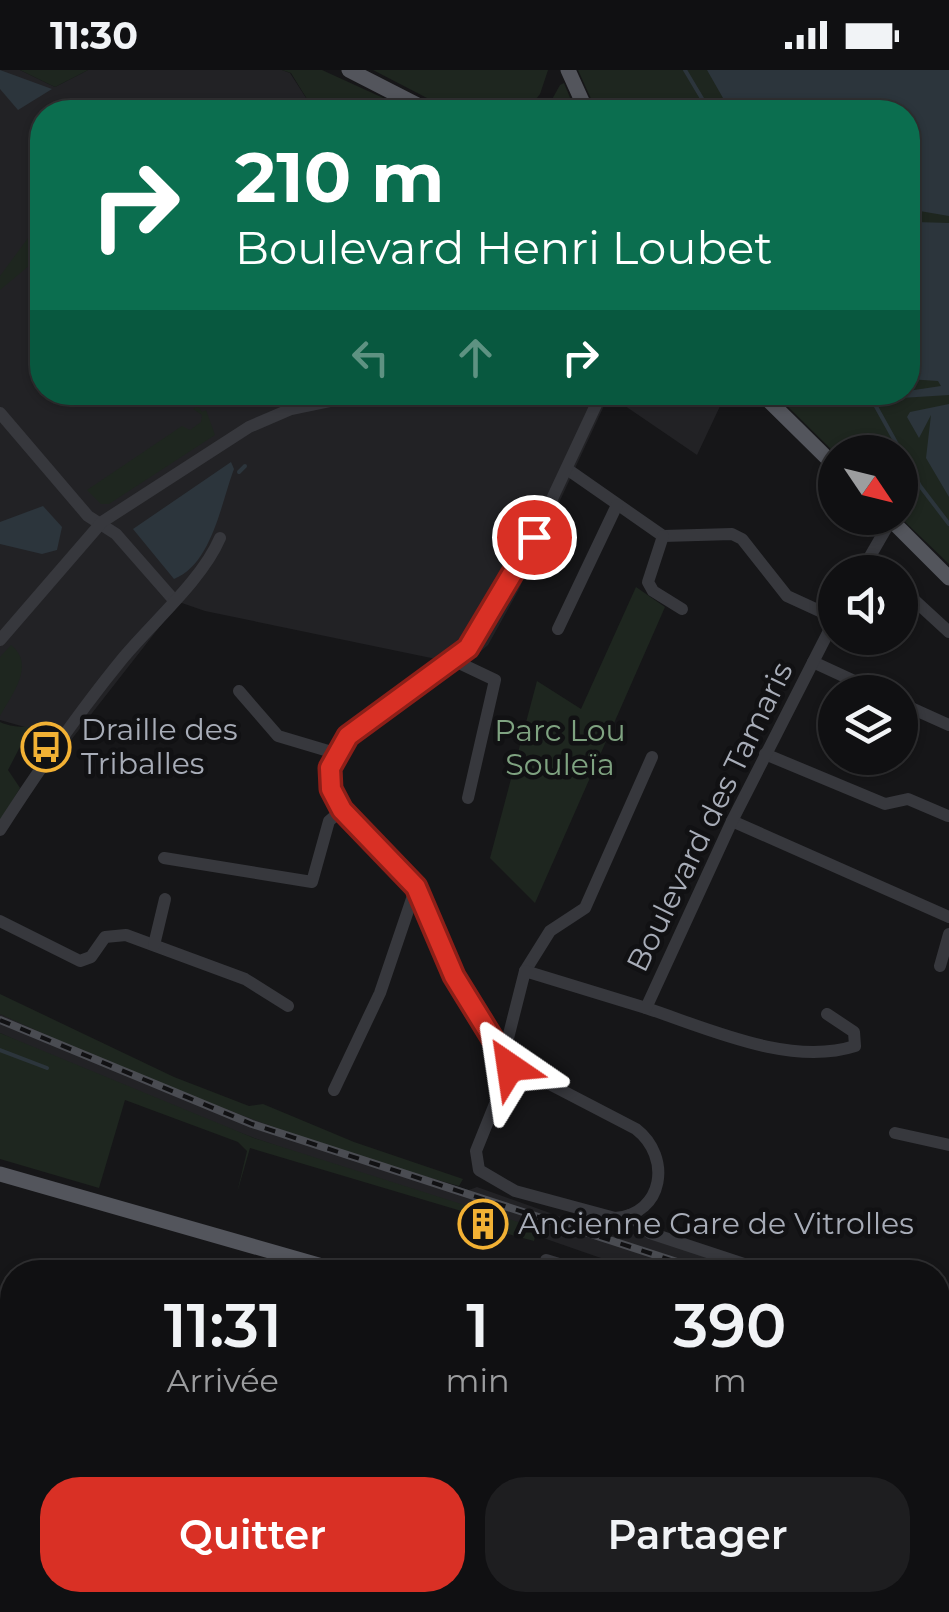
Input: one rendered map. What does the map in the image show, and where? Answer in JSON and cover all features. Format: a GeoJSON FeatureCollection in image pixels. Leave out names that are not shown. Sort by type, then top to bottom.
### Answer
{"type":"FeatureCollection","features":[{"type":"Feature","properties":{"kind":"main road"},"geometry":{"type":"LineString","coordinates":[[568,70],[582,100]]}},
{"type":"Feature","properties":{"kind":"main road"},"geometry":{"type":"LineString","coordinates":[[349,72],[406,100]]}},
{"type":"Feature","properties":{"kind":"main road"},"geometry":{"type":"LineString","coordinates":[[774,405],[818,449]]}},
{"type":"Feature","properties":{"kind":"main road"},"geometry":{"type":"LineString","coordinates":[[906,535],[949,578]]}},
{"type":"Feature","properties":{"kind":"main road"},"geometry":{"type":"LineString","coordinates":[[0,1174],[301,1260]]}},
{"type":"Feature","properties":{"kind":"street"},"geometry":{"type":"LineString","coordinates":[[0,640],[102,522],[249,427],[310,405]]}},
{"type":"Feature","properties":{"kind":"street"},"geometry":{"type":"LineString","coordinates":[[596,405],[567,469],[485,624],[455,661],[348,736],[335,753],[330,780],[342,810],[416,887],[454,976],[507,1059],[650,1141],[660,1163],[659,1182],[652,1196],[630,1215],[615,1218],[504,1186],[475,1165],[476,1151],[507,1059],[525,971],[544,938],[576,918],[588,902],[652,757]]}},
{"type":"Feature","properties":{"kind":"street"},"geometry":{"type":"LineString","coordinates":[[0,414],[88,516],[102,522],[173,599]]}},
{"type":"Feature","properties":{"kind":"street"},"geometry":{"type":"LineString","coordinates":[[567,469],[664,536],[736,536],[748,544],[787,596],[818,610]]}},
{"type":"Feature","properties":{"kind":"street"},"geometry":{"type":"LineString","coordinates":[[558,629],[617,505]]}},
{"type":"Feature","properties":{"kind":"street"},"geometry":{"type":"LineString","coordinates":[[664,536],[648,582],[653,591],[682,609]]}},
{"type":"Feature","properties":{"kind":"street"},"geometry":{"type":"LineString","coordinates":[[0,830],[59,742],[173,599],[206,566],[220,538]]}},
{"type":"Feature","properties":{"kind":"street"},"geometry":{"type":"LineString","coordinates":[[918,603],[949,632]]}},
{"type":"Feature","properties":{"kind":"street","name":"Boulevard des Tamaris"},"geometry":{"type":"LineString","coordinates":[[525,971],[646,1008],[732,820],[818,652]]}},
{"type":"Feature","properties":{"kind":"street"},"geometry":{"type":"LineString","coordinates":[[455,661],[496,680],[468,798]]}},
{"type":"Feature","properties":{"kind":"street"},"geometry":{"type":"LineString","coordinates":[[813,662],[841,675]]}},
{"type":"Feature","properties":{"kind":"street"},"geometry":{"type":"LineString","coordinates":[[239,691],[278,736],[335,753]]}},
{"type":"Feature","properties":{"kind":"street"},"geometry":{"type":"LineString","coordinates":[[918,711],[949,725]]}},
{"type":"Feature","properties":{"kind":"street"},"geometry":{"type":"LineString","coordinates":[[765,754],[885,804],[908,799],[948,816]]}},
{"type":"Feature","properties":{"kind":"street"},"geometry":{"type":"LineString","coordinates":[[164,858],[312,882],[330,821],[342,810]]}},
{"type":"Feature","properties":{"kind":"street"},"geometry":{"type":"LineString","coordinates":[[732,820],[949,918]]}},
{"type":"Feature","properties":{"kind":"street"},"geometry":{"type":"LineString","coordinates":[[334,1090],[380,993],[416,887]]}},
{"type":"Feature","properties":{"kind":"street"},"geometry":{"type":"LineString","coordinates":[[154,945],[165,899]]}},
{"type":"Feature","properties":{"kind":"street"},"geometry":{"type":"LineString","coordinates":[[0,921],[75,960],[86,961],[111,934],[154,945],[244,979],[288,1006]]}},
{"type":"Feature","properties":{"kind":"street"},"geometry":{"type":"LineString","coordinates":[[940,966],[949,934]]}},
{"type":"Feature","properties":{"kind":"street"},"geometry":{"type":"LineString","coordinates":[[646,1008],[779,1047],[839,1050],[855,1046],[854,1032],[827,1014]]}},
{"type":"Feature","properties":{"kind":"street"},"geometry":{"type":"LineString","coordinates":[[895,1133],[949,1145]]}},
{"type":"Feature","properties":{"kind":"street"},"geometry":{"type":"LineString","coordinates":[[630,1215],[650,1233],[732,1260]]}},
{"type":"Feature","properties":{"kind":"shaded area"},"geometry":{"type":"Polygon","coordinates":[[[0,70],[20,70],[55,87],[88,70],[290,73],[307,100],[30,100],[30,405],[604,405],[518,591],[488,645],[465,665],[205,611],[179,602],[71,740],[0,720],[0,70]]]}},
{"type":"Feature","properties":{"kind":"shaded area"},"geometry":{"type":"Polygon","coordinates":[[[0,70],[52,89],[18,110],[0,89],[0,70]]]}},
{"type":"Feature","properties":{"kind":"shaded area"},"geometry":{"type":"Polygon","coordinates":[[[707,70],[949,70],[949,216],[920,211],[920,100],[724,100],[707,70]]]}},
{"type":"Feature","properties":{"kind":"shaded area"},"geometry":{"type":"Polygon","coordinates":[[[920,222],[949,223],[949,395],[920,397],[920,389],[941,386],[938,381],[920,380],[920,222]]]}},
{"type":"Feature","properties":{"kind":"shaded area"},"geometry":{"type":"Polygon","coordinates":[[[949,404],[949,497],[926,458],[931,415],[919,438],[907,417],[910,412],[949,404]]]}},
{"type":"Feature","properties":{"kind":"shaded area"},"geometry":{"type":"Polygon","coordinates":[[[624,405],[721,405],[697,455],[624,405]]]}},
{"type":"Feature","properties":{"kind":"shaded area"},"geometry":{"type":"Polygon","coordinates":[[[231,462],[234,469],[206,547],[187,571],[174,579],[133,529],[231,462]]]}},
{"type":"Feature","properties":{"kind":"shaded area"},"geometry":{"type":"Polygon","coordinates":[[[43,506],[62,527],[57,550],[42,554],[0,544],[0,522],[43,506]]]}},
{"type":"Feature","properties":{"kind":"shaded area"},"geometry":{"type":"Polygon","coordinates":[[[0,1014],[282,1130],[421,1176],[469,1190],[477,1187],[623,1239],[636,1233],[719,1260],[607,1260],[254,1138],[104,1080],[0,1033],[0,1014]]]}},
{"type":"Feature","properties":{"kind":"green space"},"geometry":{"type":"Polygon","coordinates":[[[20,70],[88,70],[55,87],[20,70]]]}},
{"type":"Feature","properties":{"kind":"green space"},"geometry":{"type":"Polygon","coordinates":[[[282,70],[322,70],[388,100],[308,100],[291,73],[282,70]]]}},
{"type":"Feature","properties":{"kind":"green space"},"geometry":{"type":"Polygon","coordinates":[[[373,70],[548,70],[535,100],[431,100],[373,70]]]}},
{"type":"Feature","properties":{"kind":"green space"},"geometry":{"type":"Polygon","coordinates":[[[578,70],[949,70],[949,564],[918,534],[918,435],[818,436],[786,405],[920,405],[920,100],[592,100],[578,70]]]}},
{"type":"Feature","properties":{"kind":"green space"},"geometry":{"type":"Polygon","coordinates":[[[564,83],[571,100],[552,100],[564,83]]]}},
{"type":"Feature","properties":{"kind":"green space"},"geometry":{"type":"Polygon","coordinates":[[[30,235],[30,265],[0,290],[0,276],[30,235]]]}},
{"type":"Feature","properties":{"kind":"green space"},"geometry":{"type":"Polygon","coordinates":[[[198,406],[202,412],[206,410],[215,435],[109,504],[101,504],[87,490],[182,426],[190,430],[201,422],[202,415],[193,409],[198,406]]]}},
{"type":"Feature","properties":{"kind":"green space","name":"Parc Lou Souleïa"},"geometry":{"type":"Polygon","coordinates":[[[636,587],[665,607],[535,903],[490,858],[537,681],[581,709],[636,587]]]}},
{"type":"Feature","properties":{"kind":"green space"},"geometry":{"type":"Polygon","coordinates":[[[11,645],[22,661],[22,670],[0,716],[0,657],[11,645]]]}},
{"type":"Feature","properties":{"kind":"green space"},"geometry":{"type":"Polygon","coordinates":[[[0,722],[60,731],[23,741],[8,770],[20,788],[0,821],[0,722]]]}},
{"type":"Feature","properties":{"kind":"green space"},"geometry":{"type":"Polygon","coordinates":[[[0,994],[174,1077],[249,1106],[263,1104],[354,1142],[463,1179],[459,1186],[400,1169],[169,1087],[0,1014],[0,994]]]}},
{"type":"Feature","properties":{"kind":"green space"},"geometry":{"type":"Polygon","coordinates":[[[0,1033],[254,1138],[537,1228],[534,1241],[493,1230],[495,1221],[250,1148],[237,1193],[247,1151],[238,1142],[125,1100],[99,1188],[0,1159],[0,1033]]]}},
{"type":"Feature","properties":{"kind":"waterway"},"geometry":{"type":"LineString","coordinates":[[685,70],[703,100]]}},
{"type":"Feature","properties":{"kind":"waterway"},"geometry":{"type":"LineString","coordinates":[[875,405],[920,486],[949,524]]}},
{"type":"Feature","properties":{"kind":"waterway"},"geometry":{"type":"LineString","coordinates":[[239,472],[245,466]]}},
{"type":"Feature","properties":{"kind":"waterway"},"geometry":{"type":"LineString","coordinates":[[0,1050],[47,1068]]}},
{"type":"Feature","properties":{"kind":"railway"},"geometry":{"type":"LineString","coordinates":[[0,1020],[252,1124],[671,1260]]}},
{"type":"Feature","properties":{"kind":"place","name":"Draille des Triballes"},"geometry":{"type":"Point","coordinates":[46,747]}},
{"type":"Feature","properties":{"kind":"place","name":"Ancienne Gare de Vitrolles"},"geometry":{"type":"Point","coordinates":[483,1224]}},
{"type":"Feature","properties":{"kind":"route"},"geometry":{"type":"LineString","coordinates":[[510,1067],[454,976],[416,887],[334,800],[330,768],[348,736],[468,648],[534,537]]}}]}
